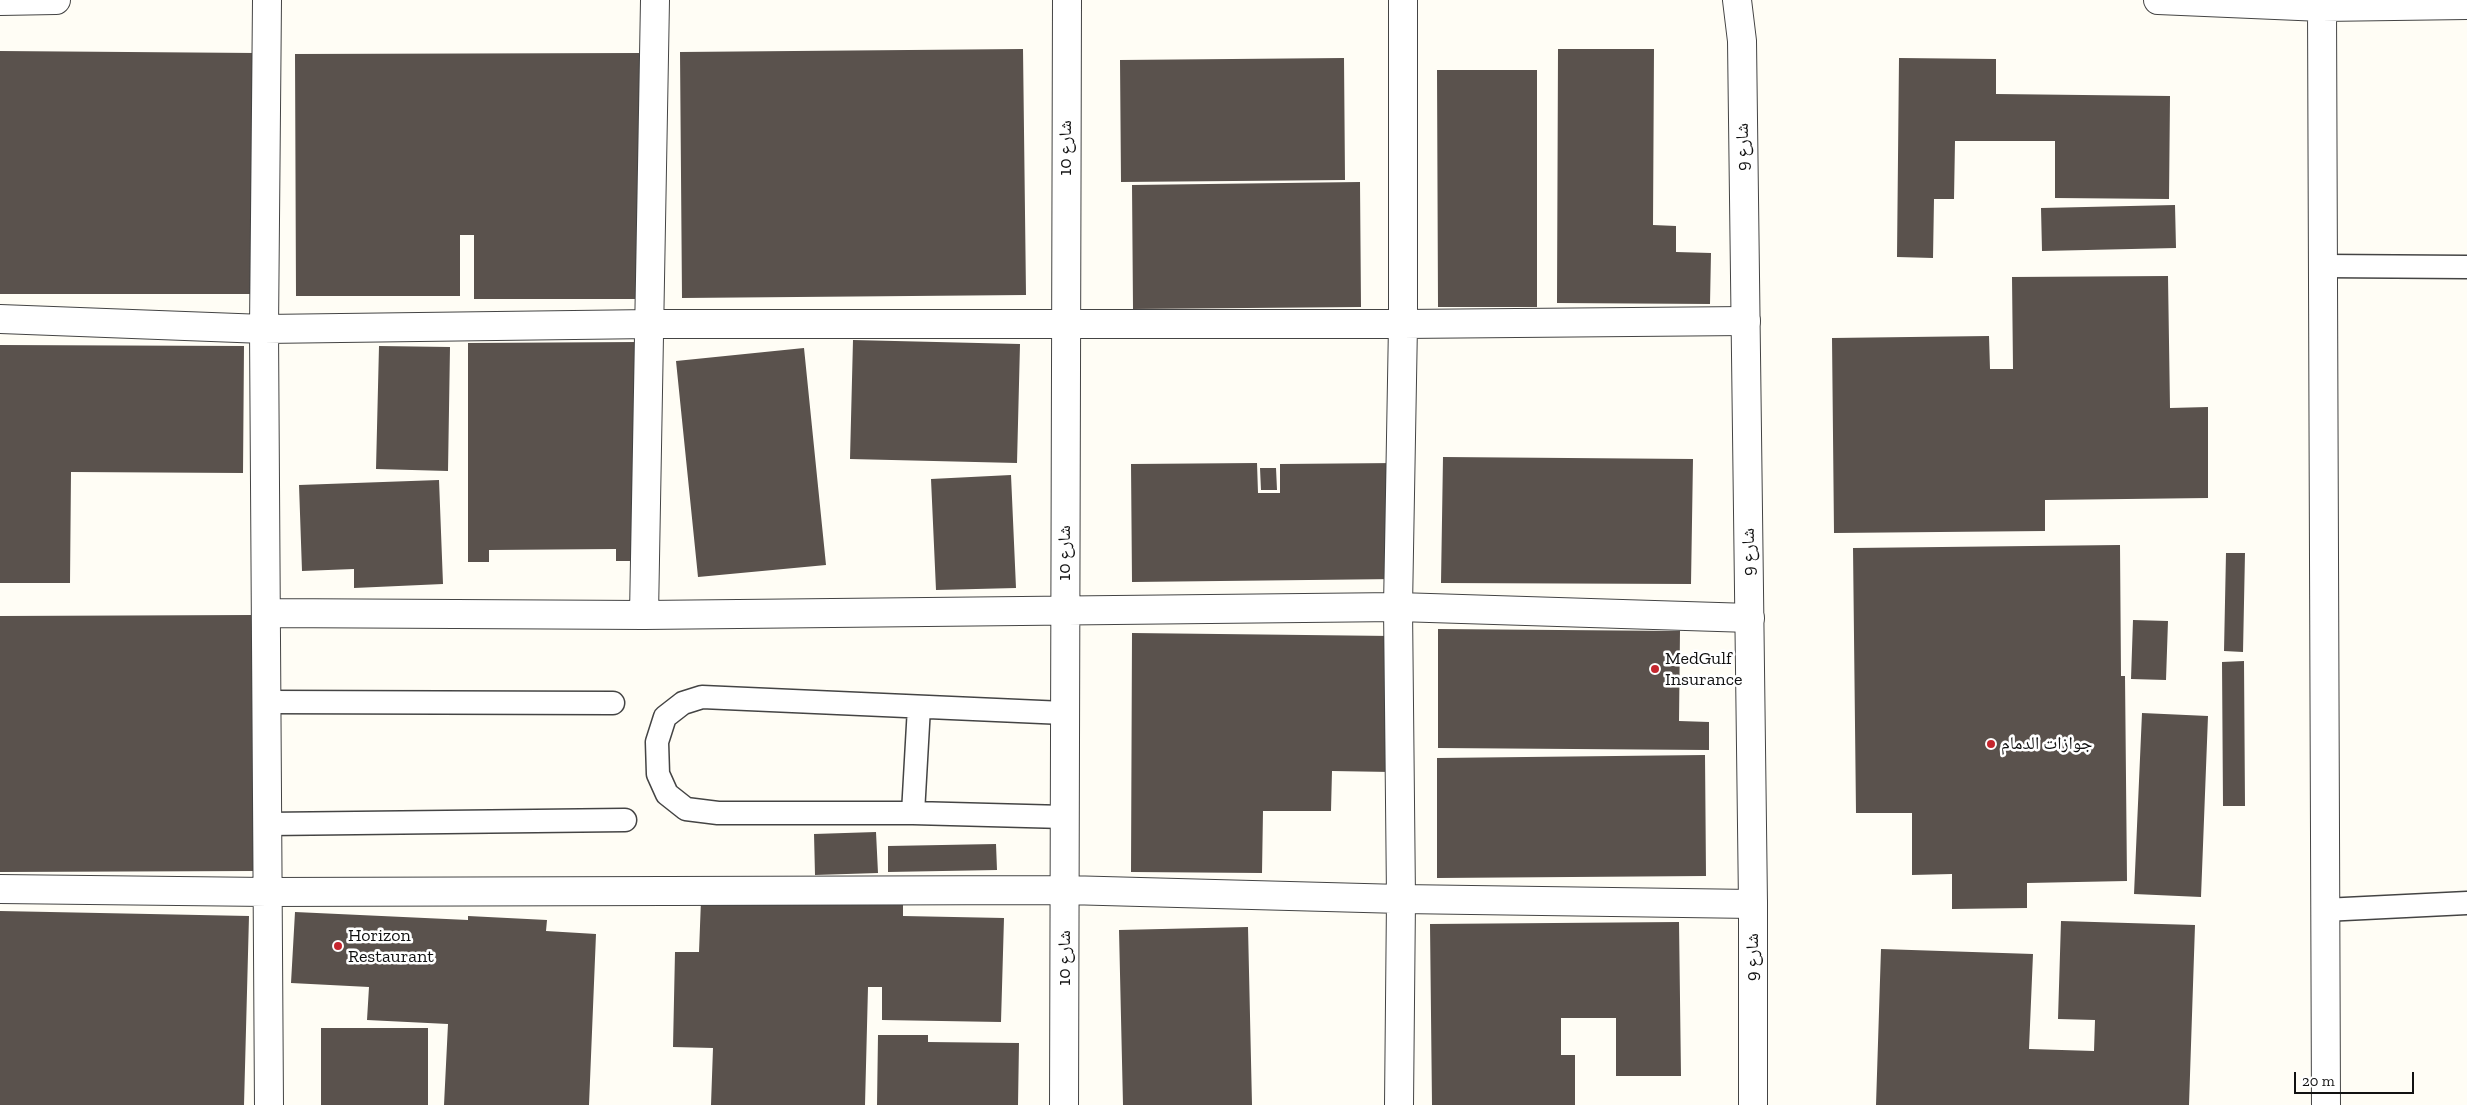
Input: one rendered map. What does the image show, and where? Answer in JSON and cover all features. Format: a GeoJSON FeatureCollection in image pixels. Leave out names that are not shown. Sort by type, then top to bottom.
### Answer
{"type":"FeatureCollection","features":[{"type":"Feature","properties":{"kind":"street"},"geometry":{"type":"LineString","coordinates":[[0,1],[56,0]]}},
{"type":"Feature","properties":{"kind":"street"},"geometry":{"type":"LineString","coordinates":[[267,0],[264,329],[270,1105]]}},
{"type":"Feature","properties":{"kind":"street"},"geometry":{"type":"LineString","coordinates":[[644,615],[651,324],[655,0]]}},
{"type":"Feature","properties":{"kind":"street","name":"شارع 10"},"geometry":{"type":"LineString","coordinates":[[1064,1105],[1067,0]]}},
{"type":"Feature","properties":{"kind":"street"},"geometry":{"type":"LineString","coordinates":[[1399,1105],[1402,899],[1398,607],[1403,324],[1403,0]]}},
{"type":"Feature","properties":{"kind":"street","name":"شارع 9"},"geometry":{"type":"LineString","coordinates":[[1736,0],[1742,41],[1753,904],[1753,1105]]}},
{"type":"Feature","properties":{"kind":"street"},"geometry":{"type":"LineString","coordinates":[[2158,0],[2196,0],[2322,7],[2467,5]]}},
{"type":"Feature","properties":{"kind":"street"},"geometry":{"type":"LineString","coordinates":[[2322,7],[2326,1105]]}},
{"type":"Feature","properties":{"kind":"street"},"geometry":{"type":"LineString","coordinates":[[0,319],[264,329],[651,324],[1403,324],[1746,321]]}},
{"type":"Feature","properties":{"kind":"street"},"geometry":{"type":"LineString","coordinates":[[266,614],[644,615],[1398,607],[1750,618]]}},
{"type":"Feature","properties":{"kind":"street"},"geometry":{"type":"LineString","coordinates":[[0,889],[267,892],[1066,890],[1402,899],[1753,904]]}},
{"type":"Feature","properties":{"kind":"lane"},"geometry":{"type":"LineString","coordinates":[[2323,266],[2467,267]]}},
{"type":"Feature","properties":{"kind":"lane"},"geometry":{"type":"LineString","coordinates":[[1064,713],[702,698],[683,704],[665,717],[657,742],[658,774],[667,794],[686,809],[718,813],[913,813],[1064,816]]}},
{"type":"Feature","properties":{"kind":"lane"},"geometry":{"type":"LineString","coordinates":[[267,702],[613,703]]}},
{"type":"Feature","properties":{"kind":"lane"},"geometry":{"type":"LineString","coordinates":[[913,813],[919,707]]}},
{"type":"Feature","properties":{"kind":"lane"},"geometry":{"type":"LineString","coordinates":[[267,824],[625,820]]}},
{"type":"Feature","properties":{"kind":"lane"},"geometry":{"type":"LineString","coordinates":[[2324,910],[2467,903]]}},
{"type":"Feature","properties":{"kind":"building"},"geometry":{"type":"Polygon","coordinates":[[[1023,49],[1026,295],[682,298],[680,52],[1023,49]]]}},
{"type":"Feature","properties":{"kind":"building"},"geometry":{"type":"Polygon","coordinates":[[[1558,49],[1654,49],[1653,225],[1676,226],[1676,252],[1711,253],[1710,304],[1557,303],[1558,49]]]}},
{"type":"Feature","properties":{"kind":"building"},"geometry":{"type":"Polygon","coordinates":[[[0,51],[256,53],[254,294],[0,294],[0,51]]]}},
{"type":"Feature","properties":{"kind":"building"},"geometry":{"type":"Polygon","coordinates":[[[639,53],[640,299],[474,299],[474,235],[460,235],[460,296],[296,296],[295,54],[639,53]]]}},
{"type":"Feature","properties":{"kind":"building"},"geometry":{"type":"Polygon","coordinates":[[[1344,58],[1345,180],[1121,182],[1120,60],[1344,58]]]}},
{"type":"Feature","properties":{"kind":"building"},"geometry":{"type":"Polygon","coordinates":[[[1899,58],[1996,59],[1996,94],[2170,96],[2169,199],[2055,198],[2055,141],[1955,141],[1954,199],[1934,199],[1933,258],[1897,257],[1899,58]]]}},
{"type":"Feature","properties":{"kind":"building"},"geometry":{"type":"Polygon","coordinates":[[[1437,70],[1537,70],[1537,307],[1438,307],[1437,70]]]}},
{"type":"Feature","properties":{"kind":"building"},"geometry":{"type":"Polygon","coordinates":[[[1360,182],[1361,307],[1133,309],[1132,185],[1360,182]]]}},
{"type":"Feature","properties":{"kind":"building"},"geometry":{"type":"Polygon","coordinates":[[[2175,205],[2176,248],[2042,251],[2041,208],[2175,205]]]}},
{"type":"Feature","properties":{"kind":"building"},"geometry":{"type":"Polygon","coordinates":[[[2168,276],[2170,408],[2208,407],[2208,498],[2045,500],[2045,531],[1834,533],[1832,338],[1989,336],[1990,369],[2013,369],[2012,277],[2168,276]]]}},
{"type":"Feature","properties":{"kind":"building"},"geometry":{"type":"Polygon","coordinates":[[[853,340],[1020,344],[1017,463],[850,459],[853,340]]]}},
{"type":"Feature","properties":{"kind":"building"},"geometry":{"type":"Polygon","coordinates":[[[637,342],[639,561],[616,561],[616,549],[489,550],[489,562],[468,562],[468,343],[637,342]]]}},
{"type":"Feature","properties":{"kind":"building"},"geometry":{"type":"Polygon","coordinates":[[[0,345],[244,346],[243,473],[71,472],[70,583],[0,583],[0,345]]]}},
{"type":"Feature","properties":{"kind":"building"},"geometry":{"type":"Polygon","coordinates":[[[379,346],[450,347],[448,471],[376,469],[379,346]]]}},
{"type":"Feature","properties":{"kind":"building"},"geometry":{"type":"Polygon","coordinates":[[[804,348],[826,565],[698,577],[676,361],[804,348]]]}},
{"type":"Feature","properties":{"kind":"building"},"geometry":{"type":"Polygon","coordinates":[[[1443,457],[1693,459],[1691,584],[1441,583],[1443,457]]]}},
{"type":"Feature","properties":{"kind":"building"},"geometry":{"type":"Polygon","coordinates":[[[1257,463],[1258,493],[1280,493],[1280,464],[1397,463],[1397,579],[1132,582],[1131,464],[1257,463]]]}},
{"type":"Feature","properties":{"kind":"building"},"geometry":{"type":"Polygon","coordinates":[[[1260,468],[1276,468],[1277,490],[1261,490],[1260,468]]]}},
{"type":"Feature","properties":{"kind":"building"},"geometry":{"type":"Polygon","coordinates":[[[1011,475],[1016,588],[936,590],[931,479],[1011,475]]]}},
{"type":"Feature","properties":{"kind":"building"},"geometry":{"type":"Polygon","coordinates":[[[439,480],[443,584],[354,588],[354,569],[302,571],[299,485],[439,480]]]}},
{"type":"Feature","properties":{"kind":"building","name":"جوازات الدمام"},"geometry":{"type":"Polygon","coordinates":[[[2120,545],[2121,676],[2125,676],[2127,881],[2027,883],[2027,908],[1952,909],[1952,874],[1912,875],[1912,813],[1856,813],[1853,548],[2120,545]]]}},
{"type":"Feature","properties":{"kind":"building"},"geometry":{"type":"Polygon","coordinates":[[[2226,553],[2245,553],[2243,652],[2224,651],[2226,553]]]}},
{"type":"Feature","properties":{"kind":"building"},"geometry":{"type":"Polygon","coordinates":[[[252,615],[254,871],[0,872],[0,616],[252,615]]]}},
{"type":"Feature","properties":{"kind":"building"},"geometry":{"type":"Polygon","coordinates":[[[2133,620],[2168,621],[2166,680],[2131,679],[2133,620]]]}},
{"type":"Feature","properties":{"kind":"building"},"geometry":{"type":"Polygon","coordinates":[[[1438,629],[1680,631],[1679,721],[1709,722],[1709,750],[1438,748],[1438,629]]]}},
{"type":"Feature","properties":{"kind":"building"},"geometry":{"type":"Polygon","coordinates":[[[1132,633],[1392,636],[1391,772],[1332,771],[1331,811],[1263,811],[1262,873],[1131,872],[1132,633]]]}},
{"type":"Feature","properties":{"kind":"building"},"geometry":{"type":"Polygon","coordinates":[[[2244,661],[2245,806],[2223,806],[2222,662],[2244,661]]]}},
{"type":"Feature","properties":{"kind":"building"},"geometry":{"type":"Polygon","coordinates":[[[2142,713],[2208,716],[2201,897],[2134,894],[2142,713]]]}},
{"type":"Feature","properties":{"kind":"building"},"geometry":{"type":"Polygon","coordinates":[[[1705,755],[1706,876],[1437,878],[1437,758],[1705,755]]]}},
{"type":"Feature","properties":{"kind":"building"},"geometry":{"type":"Polygon","coordinates":[[[876,832],[878,873],[815,875],[814,834],[876,832]]]}},
{"type":"Feature","properties":{"kind":"building"},"geometry":{"type":"Polygon","coordinates":[[[996,844],[997,870],[888,872],[888,846],[996,844]]]}},
{"type":"Feature","properties":{"kind":"building"},"geometry":{"type":"Polygon","coordinates":[[[701,900],[903,905],[903,916],[1004,918],[1001,1022],[882,1020],[882,987],[868,987],[865,1105],[711,1105],[713,1048],[673,1047],[675,952],[699,952],[701,900]]]}},
{"type":"Feature","properties":{"kind":"building"},"geometry":{"type":"Polygon","coordinates":[[[0,911],[249,916],[244,1105],[0,1105],[0,911]]]}},
{"type":"Feature","properties":{"kind":"building"},"geometry":{"type":"Polygon","coordinates":[[[295,912],[468,920],[468,916],[547,920],[546,931],[596,934],[589,1105],[444,1105],[448,1024],[367,1020],[369,987],[291,983],[295,912]]]}},
{"type":"Feature","properties":{"kind":"building"},"geometry":{"type":"Polygon","coordinates":[[[2061,921],[2195,925],[2189,1105],[1876,1105],[1881,949],[2033,954],[2029,1049],[2094,1051],[2095,1020],[2058,1019],[2061,921]]]}},
{"type":"Feature","properties":{"kind":"building"},"geometry":{"type":"Polygon","coordinates":[[[1679,922],[1681,1076],[1616,1076],[1616,1018],[1561,1018],[1561,1055],[1575,1055],[1575,1105],[1432,1105],[1430,924],[1679,922]]]}},
{"type":"Feature","properties":{"kind":"building"},"geometry":{"type":"Polygon","coordinates":[[[1248,927],[1252,1105],[1123,1105],[1119,930],[1248,927]]]}},
{"type":"Feature","properties":{"kind":"building"},"geometry":{"type":"Polygon","coordinates":[[[321,1028],[428,1028],[428,1105],[321,1105],[321,1028]]]}},
{"type":"Feature","properties":{"kind":"building"},"geometry":{"type":"Polygon","coordinates":[[[878,1035],[928,1035],[928,1042],[1019,1043],[1018,1105],[877,1105],[878,1035]]]}},
{"type":"Feature","properties":{"kind":"place","name":"MedGulf Insurance"},"geometry":{"type":"Point","coordinates":[1655,669]}},
{"type":"Feature","properties":{"kind":"place","name":"جوازات الدمام"},"geometry":{"type":"Point","coordinates":[1991,744]}},
{"type":"Feature","properties":{"kind":"place","name":"Horizon Restaurant"},"geometry":{"type":"Point","coordinates":[338,946]}}]}
